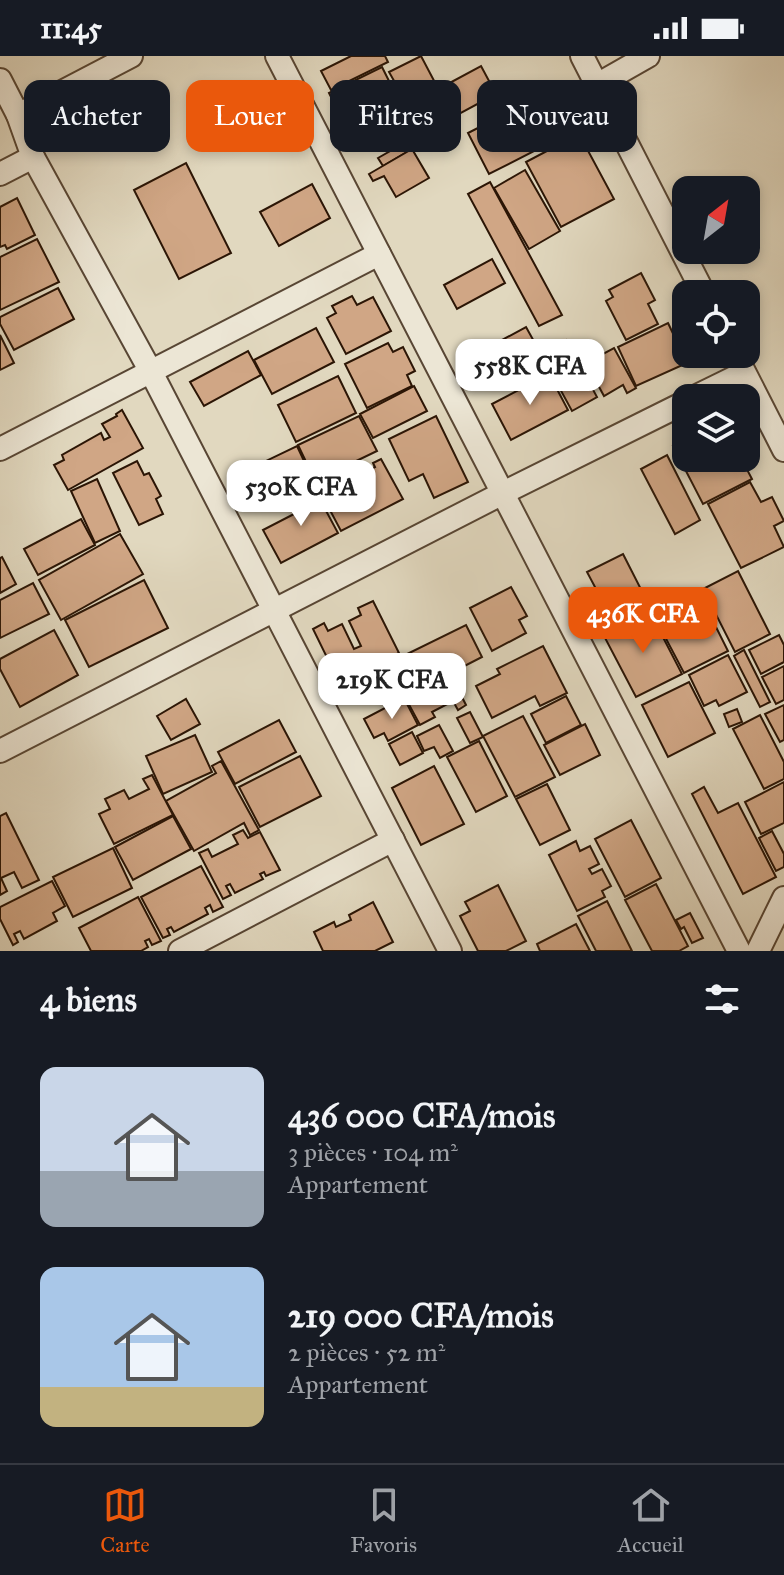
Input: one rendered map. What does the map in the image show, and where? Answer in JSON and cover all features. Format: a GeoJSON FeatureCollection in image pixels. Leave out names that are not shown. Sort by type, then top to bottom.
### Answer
{"type":"FeatureCollection","features":[{"type":"Feature","properties":{"kind":"street"},"geometry":{"type":"LineString","coordinates":[[18,115],[131,56]]}},
{"type":"Feature","properties":{"kind":"street"},"geometry":{"type":"LineString","coordinates":[[277,56],[739,951]]}},
{"type":"Feature","properties":{"kind":"street"},"geometry":{"type":"LineString","coordinates":[[582,56],[594,80]]}},
{"type":"Feature","properties":{"kind":"street"},"geometry":{"type":"LineString","coordinates":[[606,80],[648,56]]}},
{"type":"Feature","properties":{"kind":"street"},"geometry":{"type":"LineString","coordinates":[[0,80],[18,115],[33,157],[151,372],[450,951]]}},
{"type":"Feature","properties":{"kind":"street"},"geometry":{"type":"LineString","coordinates":[[631,152],[697,280]]}},
{"type":"Feature","properties":{"kind":"street"},"geometry":{"type":"LineString","coordinates":[[0,174],[33,157]]}},
{"type":"Feature","properties":{"kind":"street"},"geometry":{"type":"LineString","coordinates":[[0,449],[379,254]]}},
{"type":"Feature","properties":{"kind":"street"},"geometry":{"type":"LineString","coordinates":[[712,384],[733,368]]}},
{"type":"Feature","properties":{"kind":"street"},"geometry":{"type":"LineString","coordinates":[[743,368],[784,450]]}},
{"type":"Feature","properties":{"kind":"street"},"geometry":{"type":"LineString","coordinates":[[0,751],[672,409]]}},
{"type":"Feature","properties":{"kind":"street"},"geometry":{"type":"LineString","coordinates":[[180,951],[393,840]]}},
{"type":"Feature","properties":{"kind":"street"},"geometry":{"type":"LineString","coordinates":[[758,951],[784,898]]}},
{"type":"Feature","properties":{"kind":"building"},"geometry":{"type":"Polygon","coordinates":[[[351,56],[385,56],[388,62],[351,80],[330,80],[330,88],[321,71],[351,56]]]}},
{"type":"Feature","properties":{"kind":"building"},"geometry":{"type":"Polygon","coordinates":[[[421,56],[434,80],[394,80],[389,72],[421,56]]]}},
{"type":"Feature","properties":{"kind":"building"},"geometry":{"type":"Polygon","coordinates":[[[481,66],[488,80],[477,80],[477,104],[461,113],[461,80],[455,80],[481,66]]]}},
{"type":"Feature","properties":{"kind":"building"},"geometry":{"type":"Polygon","coordinates":[[[382,67],[388,80],[356,80],[382,67]]]}},
{"type":"Feature","properties":{"kind":"building"},"geometry":{"type":"Polygon","coordinates":[[[477,128],[477,151],[468,133],[477,128]]]}},
{"type":"Feature","properties":{"kind":"building"},"geometry":{"type":"Polygon","coordinates":[[[389,152],[407,152],[383,166],[378,158],[389,152]]]}},
{"type":"Feature","properties":{"kind":"building"},"geometry":{"type":"Polygon","coordinates":[[[407,152],[414,152],[429,178],[396,197],[384,176],[373,181],[369,174],[407,152]]]}},
{"type":"Feature","properties":{"kind":"building"},"geometry":{"type":"Polygon","coordinates":[[[478,152],[532,152],[489,174],[478,152]]]}},
{"type":"Feature","properties":{"kind":"building"},"geometry":{"type":"Polygon","coordinates":[[[545,152],[589,152],[614,199],[561,227],[526,162],[545,152]]]}},
{"type":"Feature","properties":{"kind":"building"},"geometry":{"type":"Polygon","coordinates":[[[186,163],[231,253],[179,279],[134,190],[186,163]]]}},
{"type":"Feature","properties":{"kind":"building"},"geometry":{"type":"Polygon","coordinates":[[[525,170],[560,231],[529,249],[494,188],[525,170]]]}},
{"type":"Feature","properties":{"kind":"building"},"geometry":{"type":"Polygon","coordinates":[[[490,182],[562,315],[539,326],[468,194],[490,182]]]}},
{"type":"Feature","properties":{"kind":"building"},"geometry":{"type":"Polygon","coordinates":[[[312,184],[330,218],[279,246],[260,212],[312,184]]]}},
{"type":"Feature","properties":{"kind":"building"},"geometry":{"type":"Polygon","coordinates":[[[17,198],[35,235],[7,249],[5,245],[0,247],[0,207],[17,198]]]}},
{"type":"Feature","properties":{"kind":"building"},"geometry":{"type":"Polygon","coordinates":[[[37,239],[59,282],[0,310],[0,257],[37,239]]]}},
{"type":"Feature","properties":{"kind":"building"},"geometry":{"type":"Polygon","coordinates":[[[492,259],[505,283],[457,309],[444,285],[492,259]]]}},
{"type":"Feature","properties":{"kind":"building"},"geometry":{"type":"Polygon","coordinates":[[[641,273],[655,300],[648,304],[658,324],[626,340],[606,301],[613,297],[609,290],[641,273]]]}},
{"type":"Feature","properties":{"kind":"building"},"geometry":{"type":"Polygon","coordinates":[[[58,288],[74,319],[14,350],[0,324],[0,317],[58,288]]]}},
{"type":"Feature","properties":{"kind":"building"},"geometry":{"type":"Polygon","coordinates":[[[352,296],[357,305],[373,297],[391,331],[346,354],[327,318],[336,313],[332,306],[352,296]]]}},
{"type":"Feature","properties":{"kind":"building"},"geometry":{"type":"Polygon","coordinates":[[[668,323],[672,331],[672,368],[676,368],[636,386],[618,347],[668,323]]]}},
{"type":"Feature","properties":{"kind":"building"},"geometry":{"type":"Polygon","coordinates":[[[526,327],[541,354],[481,386],[467,359],[526,327]]]}},
{"type":"Feature","properties":{"kind":"building"},"geometry":{"type":"Polygon","coordinates":[[[316,328],[334,362],[272,394],[254,360],[316,328]]]}},
{"type":"Feature","properties":{"kind":"building"},"geometry":{"type":"Polygon","coordinates":[[[0,335],[14,363],[0,370],[0,335]]]}},
{"type":"Feature","properties":{"kind":"building"},"geometry":{"type":"Polygon","coordinates":[[[566,340],[597,397],[572,411],[541,354],[566,340]]]}},
{"type":"Feature","properties":{"kind":"building"},"geometry":{"type":"Polygon","coordinates":[[[388,343],[393,352],[403,347],[415,371],[407,375],[412,386],[367,408],[345,364],[388,343]]]}},
{"type":"Feature","properties":{"kind":"building"},"geometry":{"type":"Polygon","coordinates":[[[614,348],[636,388],[627,393],[623,385],[604,396],[586,363],[614,348]]]}},
{"type":"Feature","properties":{"kind":"building"},"geometry":{"type":"Polygon","coordinates":[[[248,351],[261,375],[204,406],[190,382],[248,351]]]}},
{"type":"Feature","properties":{"kind":"building"},"geometry":{"type":"Polygon","coordinates":[[[549,374],[568,410],[511,440],[492,404],[549,374]]]}},
{"type":"Feature","properties":{"kind":"building"},"geometry":{"type":"Polygon","coordinates":[[[338,376],[356,413],[296,442],[278,405],[338,376]]]}},
{"type":"Feature","properties":{"kind":"building"},"geometry":{"type":"Polygon","coordinates":[[[414,386],[427,411],[373,438],[360,414],[414,386]]]}},
{"type":"Feature","properties":{"kind":"building"},"geometry":{"type":"Polygon","coordinates":[[[122,410],[143,448],[68,490],[54,465],[64,460],[62,455],[101,433],[104,440],[110,437],[102,424],[122,410]]]}},
{"type":"Feature","properties":{"kind":"building"},"geometry":{"type":"Polygon","coordinates":[[[359,416],[377,451],[323,477],[328,487],[320,491],[298,445],[359,416]]]}},
{"type":"Feature","properties":{"kind":"building"},"geometry":{"type":"Polygon","coordinates":[[[436,416],[468,482],[434,498],[423,474],[409,481],[389,439],[436,416]]]}},
{"type":"Feature","properties":{"kind":"building"},"geometry":{"type":"Polygon","coordinates":[[[297,446],[312,478],[255,506],[239,474],[297,446]]]}},
{"type":"Feature","properties":{"kind":"building"},"geometry":{"type":"Polygon","coordinates":[[[667,455],[672,472],[676,472],[700,520],[675,534],[641,469],[667,455]]]}},
{"type":"Feature","properties":{"kind":"building"},"geometry":{"type":"Polygon","coordinates":[[[381,459],[403,499],[341,531],[322,495],[375,467],[373,463],[381,459]]]}},
{"type":"Feature","properties":{"kind":"building"},"geometry":{"type":"Polygon","coordinates":[[[137,461],[144,475],[149,473],[161,496],[156,499],[163,514],[139,525],[113,473],[137,461]]]}},
{"type":"Feature","properties":{"kind":"building"},"geometry":{"type":"Polygon","coordinates":[[[686,472],[748,472],[752,479],[703,504],[686,472]]]}},
{"type":"Feature","properties":{"kind":"building"},"geometry":{"type":"Polygon","coordinates":[[[97,479],[120,531],[95,543],[71,491],[97,479]]]}},
{"type":"Feature","properties":{"kind":"building"},"geometry":{"type":"Polygon","coordinates":[[[750,482],[761,502],[772,497],[784,521],[774,526],[784,547],[741,568],[708,504],[750,482]]]}},
{"type":"Feature","properties":{"kind":"building"},"geometry":{"type":"Polygon","coordinates":[[[311,483],[338,533],[281,563],[263,530],[296,513],[294,509],[308,501],[301,489],[311,483]]]}},
{"type":"Feature","properties":{"kind":"building"},"geometry":{"type":"Polygon","coordinates":[[[81,519],[95,545],[38,575],[24,549],[81,519]]]}},
{"type":"Feature","properties":{"kind":"building"},"geometry":{"type":"Polygon","coordinates":[[[120,534],[143,574],[61,620],[39,580],[120,534]]]}},
{"type":"Feature","properties":{"kind":"building"},"geometry":{"type":"Polygon","coordinates":[[[623,554],[649,605],[614,623],[587,572],[623,554]]]}},
{"type":"Feature","properties":{"kind":"building"},"geometry":{"type":"Polygon","coordinates":[[[0,558],[16,584],[0,593],[0,558]]]}},
{"type":"Feature","properties":{"kind":"building"},"geometry":{"type":"Polygon","coordinates":[[[738,571],[770,634],[735,652],[703,589],[738,571]]]}},
{"type":"Feature","properties":{"kind":"building"},"geometry":{"type":"Polygon","coordinates":[[[144,580],[168,628],[89,667],[65,620],[144,580]]]}},
{"type":"Feature","properties":{"kind":"building"},"geometry":{"type":"Polygon","coordinates":[[[33,583],[49,614],[0,638],[0,600],[33,583]]]}},
{"type":"Feature","properties":{"kind":"building"},"geometry":{"type":"Polygon","coordinates":[[[511,587],[527,616],[519,620],[526,633],[492,651],[470,608],[511,587]]]}},
{"type":"Feature","properties":{"kind":"building"},"geometry":{"type":"Polygon","coordinates":[[[698,591],[728,651],[684,673],[653,614],[698,591]]]}},
{"type":"Feature","properties":{"kind":"building"},"geometry":{"type":"Polygon","coordinates":[[[373,601],[399,653],[339,682],[313,629],[324,623],[328,631],[342,624],[354,649],[361,646],[349,621],[361,615],[358,608],[373,601]]]}},
{"type":"Feature","properties":{"kind":"building"},"geometry":{"type":"Polygon","coordinates":[[[650,612],[682,674],[636,697],[604,636],[650,612]]]}},
{"type":"Feature","properties":{"kind":"building"},"geometry":{"type":"Polygon","coordinates":[[[466,625],[482,657],[418,690],[401,657],[466,625]]]}},
{"type":"Feature","properties":{"kind":"building"},"geometry":{"type":"Polygon","coordinates":[[[54,630],[78,675],[20,707],[0,669],[0,659],[54,630]]]}},
{"type":"Feature","properties":{"kind":"building"},"geometry":{"type":"Polygon","coordinates":[[[779,635],[784,645],[784,662],[761,674],[749,650],[779,635]]]}},
{"type":"Feature","properties":{"kind":"building"},"geometry":{"type":"Polygon","coordinates":[[[543,646],[567,693],[540,706],[535,696],[492,718],[476,686],[500,674],[497,669],[543,646]]]}},
{"type":"Feature","properties":{"kind":"building"},"geometry":{"type":"Polygon","coordinates":[[[744,650],[770,702],[760,707],[734,656],[744,650]]]}},
{"type":"Feature","properties":{"kind":"building"},"geometry":{"type":"Polygon","coordinates":[[[728,655],[747,692],[719,706],[716,700],[704,706],[689,675],[728,655]]]}},
{"type":"Feature","properties":{"kind":"building"},"geometry":{"type":"Polygon","coordinates":[[[784,666],[784,700],[776,704],[762,677],[784,666]]]}},
{"type":"Feature","properties":{"kind":"building"},"geometry":{"type":"Polygon","coordinates":[[[451,676],[466,705],[458,710],[453,701],[432,712],[435,717],[420,725],[406,699],[451,676]]]}},
{"type":"Feature","properties":{"kind":"building"},"geometry":{"type":"Polygon","coordinates":[[[689,682],[715,733],[668,757],[642,705],[689,682]]]}},
{"type":"Feature","properties":{"kind":"building"},"geometry":{"type":"Polygon","coordinates":[[[566,696],[581,725],[546,743],[531,714],[566,696]]]}},
{"type":"Feature","properties":{"kind":"building"},"geometry":{"type":"Polygon","coordinates":[[[404,698],[418,725],[388,741],[384,733],[374,738],[364,719],[404,698]]]}},
{"type":"Feature","properties":{"kind":"building"},"geometry":{"type":"Polygon","coordinates":[[[186,699],[200,724],[171,740],[157,716],[186,699]]]}},
{"type":"Feature","properties":{"kind":"building"},"geometry":{"type":"Polygon","coordinates":[[[784,705],[784,740],[780,742],[765,714],[784,705]]]}},
{"type":"Feature","properties":{"kind":"building"},"geometry":{"type":"Polygon","coordinates":[[[737,709],[742,722],[729,727],[724,714],[737,709]]]}},
{"type":"Feature","properties":{"kind":"building"},"geometry":{"type":"Polygon","coordinates":[[[470,712],[483,737],[470,743],[457,718],[470,712]]]}},
{"type":"Feature","properties":{"kind":"building"},"geometry":{"type":"Polygon","coordinates":[[[760,715],[784,762],[784,779],[764,789],[733,729],[760,715]]]}},
{"type":"Feature","properties":{"kind":"building"},"geometry":{"type":"Polygon","coordinates":[[[523,716],[555,777],[515,797],[483,736],[523,716]]]}},
{"type":"Feature","properties":{"kind":"building"},"geometry":{"type":"Polygon","coordinates":[[[279,720],[296,752],[235,784],[218,752],[279,720]]]}},
{"type":"Feature","properties":{"kind":"building"},"geometry":{"type":"Polygon","coordinates":[[[585,724],[600,755],[560,775],[544,745],[585,724]]]}},
{"type":"Feature","properties":{"kind":"building"},"geometry":{"type":"Polygon","coordinates":[[[439,725],[453,751],[440,758],[434,747],[424,751],[417,736],[439,725]]]}},
{"type":"Feature","properties":{"kind":"building"},"geometry":{"type":"Polygon","coordinates":[[[412,732],[423,753],[400,765],[389,744],[412,732]]]}},
{"type":"Feature","properties":{"kind":"building"},"geometry":{"type":"Polygon","coordinates":[[[195,735],[212,772],[163,794],[146,756],[195,735]]]}},
{"type":"Feature","properties":{"kind":"building"},"geometry":{"type":"Polygon","coordinates":[[[479,741],[507,796],[476,812],[447,757],[479,741]]]}},
{"type":"Feature","properties":{"kind":"building"},"geometry":{"type":"Polygon","coordinates":[[[300,756],[321,796],[260,827],[239,787],[300,756]]]}},
{"type":"Feature","properties":{"kind":"building"},"geometry":{"type":"Polygon","coordinates":[[[221,761],[259,830],[250,835],[244,823],[194,851],[166,801],[216,773],[212,766],[221,761]]]}},
{"type":"Feature","properties":{"kind":"building"},"geometry":{"type":"Polygon","coordinates":[[[434,766],[464,824],[421,845],[392,788],[434,766]]]}},
{"type":"Feature","properties":{"kind":"building"},"geometry":{"type":"Polygon","coordinates":[[[152,775],[173,815],[114,844],[99,814],[110,809],[105,799],[124,790],[129,799],[149,789],[143,779],[152,775]]]}},
{"type":"Feature","properties":{"kind":"building"},"geometry":{"type":"Polygon","coordinates":[[[784,782],[784,823],[761,834],[745,802],[784,782]]]}},
{"type":"Feature","properties":{"kind":"building"},"geometry":{"type":"Polygon","coordinates":[[[547,784],[570,830],[540,845],[516,799],[547,784]]]}},
{"type":"Feature","properties":{"kind":"building"},"geometry":{"type":"Polygon","coordinates":[[[704,787],[718,813],[738,803],[776,877],[743,894],[692,794],[704,787]]]}},
{"type":"Feature","properties":{"kind":"building"},"geometry":{"type":"Polygon","coordinates":[[[6,813],[39,880],[22,888],[14,872],[1,878],[7,891],[0,895],[0,816],[6,813]]]}},
{"type":"Feature","properties":{"kind":"building"},"geometry":{"type":"Polygon","coordinates":[[[173,816],[191,849],[133,880],[115,847],[173,816]]]}},
{"type":"Feature","properties":{"kind":"building"},"geometry":{"type":"Polygon","coordinates":[[[631,820],[661,878],[625,897],[595,839],[631,820]]]}},
{"type":"Feature","properties":{"kind":"building"},"geometry":{"type":"Polygon","coordinates":[[[243,830],[248,838],[260,832],[280,870],[266,876],[264,872],[260,874],[263,879],[235,893],[230,884],[226,886],[231,895],[223,899],[199,853],[208,849],[212,857],[238,844],[233,835],[243,830]]]}},
{"type":"Feature","properties":{"kind":"building"},"geometry":{"type":"Polygon","coordinates":[[[772,831],[784,854],[784,867],[776,871],[759,838],[772,831]]]}},
{"type":"Feature","properties":{"kind":"building"},"geometry":{"type":"Polygon","coordinates":[[[576,841],[580,851],[590,846],[599,864],[589,869],[592,874],[602,869],[611,886],[602,891],[605,897],[577,911],[549,855],[576,841]]]}},
{"type":"Feature","properties":{"kind":"building"},"geometry":{"type":"Polygon","coordinates":[[[113,848],[132,888],[73,917],[53,877],[113,848]]]}},
{"type":"Feature","properties":{"kind":"building"},"geometry":{"type":"Polygon","coordinates":[[[201,866],[223,907],[213,912],[210,905],[205,908],[208,914],[174,932],[171,927],[167,929],[170,935],[163,938],[141,897],[201,866]]]}},
{"type":"Feature","properties":{"kind":"building"},"geometry":{"type":"Polygon","coordinates":[[[52,881],[65,906],[53,913],[57,921],[24,939],[20,931],[14,934],[18,942],[13,945],[0,919],[0,907],[52,881]]]}},
{"type":"Feature","properties":{"kind":"building"},"geometry":{"type":"Polygon","coordinates":[[[656,884],[688,946],[679,951],[652,951],[625,900],[656,884]]]}},
{"type":"Feature","properties":{"kind":"building"},"geometry":{"type":"Polygon","coordinates":[[[498,885],[526,941],[506,951],[478,951],[460,916],[470,911],[465,902],[498,885]]]}},
{"type":"Feature","properties":{"kind":"building"},"geometry":{"type":"Polygon","coordinates":[[[138,897],[161,941],[152,945],[149,939],[145,941],[148,947],[141,951],[91,951],[79,928],[138,897]]]}},
{"type":"Feature","properties":{"kind":"building"},"geometry":{"type":"Polygon","coordinates":[[[607,901],[632,951],[596,951],[578,916],[607,901]]]}},
{"type":"Feature","properties":{"kind":"building"},"geometry":{"type":"Polygon","coordinates":[[[373,902],[393,942],[375,951],[323,951],[314,932],[334,922],[336,927],[351,920],[349,915],[373,902]]]}},
{"type":"Feature","properties":{"kind":"building"},"geometry":{"type":"Polygon","coordinates":[[[690,913],[703,938],[692,943],[684,927],[681,929],[676,920],[690,913]]]}},
{"type":"Feature","properties":{"kind":"building"},"geometry":{"type":"Polygon","coordinates":[[[576,924],[590,951],[540,951],[537,944],[576,924]]]}}]}
